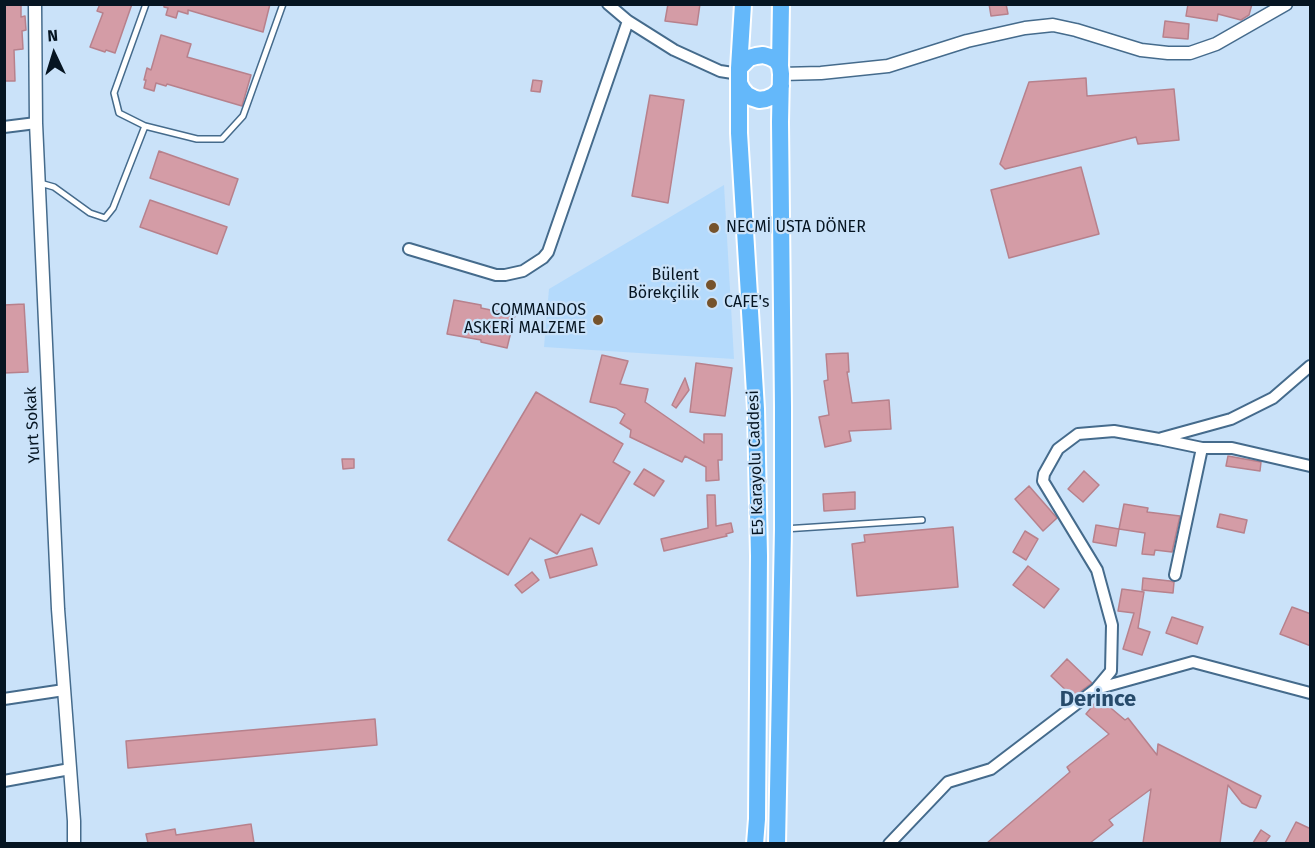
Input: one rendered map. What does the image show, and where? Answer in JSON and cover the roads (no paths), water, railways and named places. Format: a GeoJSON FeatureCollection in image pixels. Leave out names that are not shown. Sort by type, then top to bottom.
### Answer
{"type":"FeatureCollection","features":[{"type":"Feature","properties":{"kind":"highway","name":"E5 Karayolu Caddesi"},"geometry":{"type":"LineString","coordinates":[[743,4],[739,133],[756,409],[759,556],[756,843]]}},
{"type":"Feature","properties":{"kind":"highway","name":"E5 Karayolu Caddesi"},"geometry":{"type":"LineString","coordinates":[[777,843],[783,530],[781,4]]}},
{"type":"Feature","properties":{"kind":"highway"},"geometry":{"type":"LineString","coordinates":[[763,55],[770,57],[781,75],[778,92],[759,100],[753,98],[742,89],[739,75],[749,58],[763,55]]}},
{"type":"Feature","properties":{"kind":"street","name":"Yurt Sokak"},"geometry":{"type":"LineString","coordinates":[[35,4],[36,123],[58,609],[74,843]]}},
{"type":"Feature","properties":{"kind":"street"},"geometry":{"type":"LineString","coordinates":[[608,4],[628,21],[674,50],[720,71],[739,75]]}},
{"type":"Feature","properties":{"kind":"street"},"geometry":{"type":"LineString","coordinates":[[781,75],[888,66],[967,41],[1025,27],[1053,25],[1141,50],[1168,53],[1190,52],[1216,44],[1286,4]]}},
{"type":"Feature","properties":{"kind":"street"},"geometry":{"type":"LineString","coordinates":[[409,249],[496,275],[523,271],[543,258],[548,252],[628,21]]}},
{"type":"Feature","properties":{"kind":"street"},"geometry":{"type":"LineString","coordinates":[[4,128],[36,123]]}},
{"type":"Feature","properties":{"kind":"street"},"geometry":{"type":"LineString","coordinates":[[1158,439],[1231,418],[1273,398],[1311,366]]}},
{"type":"Feature","properties":{"kind":"street"},"geometry":{"type":"LineString","coordinates":[[889,843],[948,782],[991,769],[1096,689],[1111,671],[1112,625],[1097,570],[1043,481],[1044,474],[1058,449],[1078,434],[1114,431],[1202,448],[1232,448],[1311,466]]}},
{"type":"Feature","properties":{"kind":"street"},"geometry":{"type":"LineString","coordinates":[[1175,575],[1202,448]]}},
{"type":"Feature","properties":{"kind":"street"},"geometry":{"type":"LineString","coordinates":[[1096,689],[1193,662],[1311,693]]}},
{"type":"Feature","properties":{"kind":"street"},"geometry":{"type":"LineString","coordinates":[[4,699],[64,690]]}},
{"type":"Feature","properties":{"kind":"street"},"geometry":{"type":"LineString","coordinates":[[4,781],[70,769]]}},
{"type":"Feature","properties":{"kind":"lane"},"geometry":{"type":"LineString","coordinates":[[146,4],[114,93],[119,112],[145,126],[197,139],[222,139],[243,116],[283,4]]}},
{"type":"Feature","properties":{"kind":"lane"},"geometry":{"type":"LineString","coordinates":[[39,182],[54,187],[90,213],[105,218],[113,208],[145,126]]}},
{"type":"Feature","properties":{"kind":"lane"},"geometry":{"type":"LineString","coordinates":[[783,530],[922,520]]}},
{"type":"Feature","properties":{"kind":"place","name":"NECMİ USTA DÖNER"},"geometry":{"type":"Point","coordinates":[714,228]}},
{"type":"Feature","properties":{"kind":"place","name":"Bülent Börekçilik"},"geometry":{"type":"Point","coordinates":[711,285]}},
{"type":"Feature","properties":{"kind":"place","name":"CAFE's"},"geometry":{"type":"Point","coordinates":[712,303]}},
{"type":"Feature","properties":{"kind":"place","name":"COMMANDOS ASKERİ MALZEME"},"geometry":{"type":"Point","coordinates":[598,320]}},
{"type":"Feature","properties":{"kind":"district","name":"Derince"},"geometry":{"type":"Point","coordinates":[1098,700]}}]}
